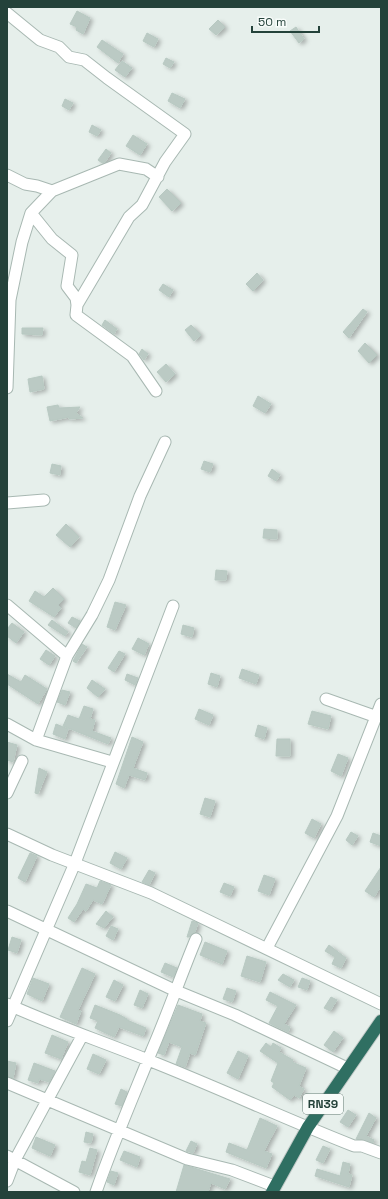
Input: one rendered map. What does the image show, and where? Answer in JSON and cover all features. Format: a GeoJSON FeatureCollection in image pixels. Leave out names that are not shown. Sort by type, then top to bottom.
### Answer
{"type":"FeatureCollection","features":[{"type":"Feature","properties":{"kind":"highway","name":"RN39"},"geometry":{"type":"LineString","coordinates":[[273,1189],[308,1127],[381,1021]]}},
{"type":"Feature","properties":{"kind":"street"},"geometry":{"type":"LineString","coordinates":[[7,14],[40,40],[59,47],[69,57],[84,60],[185,134],[165,162],[158,178],[142,205],[129,217],[77,305]]}},
{"type":"Feature","properties":{"kind":"street"},"geometry":{"type":"LineString","coordinates":[[7,388],[10,300],[22,242],[31,213],[52,191],[119,164],[146,169],[158,178]]}},
{"type":"Feature","properties":{"kind":"street"},"geometry":{"type":"LineString","coordinates":[[7,175],[25,184],[52,191]]}},
{"type":"Feature","properties":{"kind":"street"},"geometry":{"type":"LineString","coordinates":[[31,213],[52,239],[72,255],[67,286],[76,298],[76,315],[132,356],[156,391]]}},
{"type":"Feature","properties":{"kind":"street"},"geometry":{"type":"LineString","coordinates":[[36,740],[67,656],[92,615],[109,580],[140,496],[165,442]]}},
{"type":"Feature","properties":{"kind":"street"},"geometry":{"type":"LineString","coordinates":[[7,502],[44,500]]}},
{"type":"Feature","properties":{"kind":"street"},"geometry":{"type":"LineString","coordinates":[[7,605],[67,656]]}},
{"type":"Feature","properties":{"kind":"street"},"geometry":{"type":"LineString","coordinates":[[7,1020],[10,1006],[75,863],[112,762],[173,606]]}},
{"type":"Feature","properties":{"kind":"street"},"geometry":{"type":"LineString","coordinates":[[326,699],[377,717]]}},
{"type":"Feature","properties":{"kind":"street"},"geometry":{"type":"LineString","coordinates":[[267,948],[338,816],[361,752],[377,717],[381,704]]}},
{"type":"Feature","properties":{"kind":"street"},"geometry":{"type":"LineString","coordinates":[[7,724],[36,740],[112,762]]}},
{"type":"Feature","properties":{"kind":"street"},"geometry":{"type":"LineString","coordinates":[[7,793],[22,761]]}},
{"type":"Feature","properties":{"kind":"street"},"geometry":{"type":"LineString","coordinates":[[7,834],[52,855],[151,893],[381,1004]]}},
{"type":"Feature","properties":{"kind":"street"},"geometry":{"type":"LineString","coordinates":[[7,911],[174,990],[235,1015],[348,1068]]}},
{"type":"Feature","properties":{"kind":"street"},"geometry":{"type":"LineString","coordinates":[[96,1192],[118,1129],[148,1060],[174,990],[196,939]]}},
{"type":"Feature","properties":{"kind":"street"},"geometry":{"type":"LineString","coordinates":[[10,1006],[82,1036],[148,1060],[274,1111],[354,1146],[362,1146],[381,1153]]}},
{"type":"Feature","properties":{"kind":"street"},"geometry":{"type":"LineString","coordinates":[[7,1181],[11,1158],[48,1099],[82,1036]]}},
{"type":"Feature","properties":{"kind":"street"},"geometry":{"type":"LineString","coordinates":[[7,1083],[48,1099],[187,1159],[232,1170],[273,1189]]}},
{"type":"Feature","properties":{"kind":"street"},"geometry":{"type":"LineString","coordinates":[[11,1158],[74,1192]]}},
{"type":"Feature","properties":{"kind":"building"},"geometry":{"type":"Polygon","coordinates":[[[77,11],[90,18],[83,34],[76,30],[77,27],[70,24],[77,11]]]}},
{"type":"Feature","properties":{"kind":"building"},"geometry":{"type":"Polygon","coordinates":[[[218,20],[225,27],[216,35],[209,29],[218,20]]]}},
{"type":"Feature","properties":{"kind":"building"},"geometry":{"type":"Polygon","coordinates":[[[296,27],[304,39],[299,43],[290,31],[296,27]]]}},
{"type":"Feature","properties":{"kind":"building"},"geometry":{"type":"Polygon","coordinates":[[[147,33],[158,39],[154,47],[143,41],[147,33]]]}},
{"type":"Feature","properties":{"kind":"building"},"geometry":{"type":"Polygon","coordinates":[[[102,40],[123,54],[118,63],[97,47],[102,40]]]}},
{"type":"Feature","properties":{"kind":"building"},"geometry":{"type":"Polygon","coordinates":[[[166,58],[174,62],[170,68],[163,64],[166,58]]]}},
{"type":"Feature","properties":{"kind":"building"},"geometry":{"type":"Polygon","coordinates":[[[122,61],[132,68],[125,77],[115,70],[122,61]]]}},
{"type":"Feature","properties":{"kind":"building"},"geometry":{"type":"Polygon","coordinates":[[[172,93],[185,99],[180,108],[168,101],[172,93]]]}},
{"type":"Feature","properties":{"kind":"building"},"geometry":{"type":"Polygon","coordinates":[[[65,99],[73,103],[69,110],[62,106],[65,99]]]}},
{"type":"Feature","properties":{"kind":"building"},"geometry":{"type":"Polygon","coordinates":[[[92,125],[101,130],[97,136],[89,132],[92,125]]]}},
{"type":"Feature","properties":{"kind":"building"},"geometry":{"type":"Polygon","coordinates":[[[133,135],[147,144],[140,155],[126,146],[133,135]]]}},
{"type":"Feature","properties":{"kind":"building"},"geometry":{"type":"Polygon","coordinates":[[[106,149],[111,153],[105,162],[102,163],[98,160],[106,149]]]}},
{"type":"Feature","properties":{"kind":"building"},"geometry":{"type":"Polygon","coordinates":[[[167,189],[181,203],[172,211],[159,197],[167,189]]]}},
{"type":"Feature","properties":{"kind":"building"},"geometry":{"type":"Polygon","coordinates":[[[257,273],[263,280],[253,291],[246,284],[257,273]]]}},
{"type":"Feature","properties":{"kind":"building"},"geometry":{"type":"Polygon","coordinates":[[[163,284],[173,290],[169,297],[159,290],[163,284]]]}},
{"type":"Feature","properties":{"kind":"building"},"geometry":{"type":"Polygon","coordinates":[[[363,309],[367,312],[349,338],[343,332],[363,309]]]}},
{"type":"Feature","properties":{"kind":"building"},"geometry":{"type":"Polygon","coordinates":[[[105,320],[117,329],[114,334],[102,325],[105,320]]]}},
{"type":"Feature","properties":{"kind":"building"},"geometry":{"type":"Polygon","coordinates":[[[191,325],[201,335],[194,341],[185,330],[191,325]]]}},
{"type":"Feature","properties":{"kind":"building"},"geometry":{"type":"Polygon","coordinates":[[[22,328],[43,328],[42,335],[22,334],[22,328]]]}},
{"type":"Feature","properties":{"kind":"building"},"geometry":{"type":"Polygon","coordinates":[[[365,343],[377,355],[369,363],[358,351],[365,343]]]}},
{"type":"Feature","properties":{"kind":"building"},"geometry":{"type":"Polygon","coordinates":[[[142,349],[148,354],[144,360],[139,354],[142,349]]]}},
{"type":"Feature","properties":{"kind":"building"},"geometry":{"type":"Polygon","coordinates":[[[166,364],[175,374],[166,382],[157,372],[166,364]]]}},
{"type":"Feature","properties":{"kind":"building"},"geometry":{"type":"Polygon","coordinates":[[[42,376],[44,389],[30,392],[28,379],[42,376]]]}},
{"type":"Feature","properties":{"kind":"building"},"geometry":{"type":"Polygon","coordinates":[[[258,396],[271,404],[265,413],[253,406],[258,396]]]}},
{"type":"Feature","properties":{"kind":"building"},"geometry":{"type":"Polygon","coordinates":[[[58,405],[59,408],[80,407],[76,413],[83,418],[69,419],[69,417],[50,421],[47,407],[58,405]]]}},
{"type":"Feature","properties":{"kind":"building"},"geometry":{"type":"Polygon","coordinates":[[[204,461],[213,464],[210,472],[201,469],[204,461]]]}},
{"type":"Feature","properties":{"kind":"building"},"geometry":{"type":"Polygon","coordinates":[[[52,464],[61,466],[60,475],[50,473],[52,464]]]}},
{"type":"Feature","properties":{"kind":"building"},"geometry":{"type":"Polygon","coordinates":[[[272,469],[280,475],[276,481],[268,476],[272,469]]]}},
{"type":"Feature","properties":{"kind":"building"},"geometry":{"type":"Polygon","coordinates":[[[66,524],[79,537],[70,547],[56,535],[66,524]]]}},
{"type":"Feature","properties":{"kind":"building"},"geometry":{"type":"Polygon","coordinates":[[[264,529],[277,530],[277,539],[263,538],[264,529]]]}},
{"type":"Feature","properties":{"kind":"building"},"geometry":{"type":"Polygon","coordinates":[[[216,570],[227,571],[226,580],[215,580],[216,570]]]}},
{"type":"Feature","properties":{"kind":"building"},"geometry":{"type":"Polygon","coordinates":[[[53,588],[64,599],[58,605],[61,608],[54,617],[29,601],[35,591],[44,597],[53,588]]]}},
{"type":"Feature","properties":{"kind":"building"},"geometry":{"type":"Polygon","coordinates":[[[115,602],[126,605],[115,630],[107,627],[115,602]]]}},
{"type":"Feature","properties":{"kind":"building"},"geometry":{"type":"Polygon","coordinates":[[[72,617],[80,621],[76,628],[68,623],[72,617]]]}},
{"type":"Feature","properties":{"kind":"building"},"geometry":{"type":"Polygon","coordinates":[[[52,620],[68,632],[65,636],[48,625],[52,620]]]}},
{"type":"Feature","properties":{"kind":"building"},"geometry":{"type":"Polygon","coordinates":[[[12,623],[24,632],[16,643],[7,636],[7,629],[12,623]]]}},
{"type":"Feature","properties":{"kind":"building"},"geometry":{"type":"Polygon","coordinates":[[[183,625],[194,628],[192,637],[181,634],[183,625]]]}},
{"type":"Feature","properties":{"kind":"building"},"geometry":{"type":"Polygon","coordinates":[[[138,638],[149,644],[144,655],[132,649],[138,638]]]}},
{"type":"Feature","properties":{"kind":"building"},"geometry":{"type":"Polygon","coordinates":[[[82,644],[87,647],[76,663],[73,661],[82,644]]]}},
{"type":"Feature","properties":{"kind":"building"},"geometry":{"type":"Polygon","coordinates":[[[46,650],[55,656],[49,665],[40,659],[46,650]]]}},
{"type":"Feature","properties":{"kind":"building"},"geometry":{"type":"Polygon","coordinates":[[[119,651],[125,654],[114,672],[108,668],[119,651]]]}},
{"type":"Feature","properties":{"kind":"building"},"geometry":{"type":"Polygon","coordinates":[[[242,669],[259,675],[256,684],[239,678],[242,669]]]}},
{"type":"Feature","properties":{"kind":"building"},"geometry":{"type":"Polygon","coordinates":[[[211,673],[220,676],[217,687],[208,684],[211,673]]]}},
{"type":"Feature","properties":{"kind":"building"},"geometry":{"type":"Polygon","coordinates":[[[7,674],[21,682],[25,675],[47,689],[38,704],[7,684],[7,674]]]}},
{"type":"Feature","properties":{"kind":"building"},"geometry":{"type":"Polygon","coordinates":[[[127,674],[138,678],[135,685],[125,680],[127,674]]]}},
{"type":"Feature","properties":{"kind":"building"},"geometry":{"type":"Polygon","coordinates":[[[92,680],[105,689],[98,697],[87,688],[92,680]]]}},
{"type":"Feature","properties":{"kind":"building"},"geometry":{"type":"Polygon","coordinates":[[[62,690],[70,692],[65,705],[57,702],[62,690]]]}},
{"type":"Feature","properties":{"kind":"building"},"geometry":{"type":"Polygon","coordinates":[[[84,706],[93,709],[90,719],[95,720],[92,731],[111,738],[108,744],[63,726],[68,715],[79,719],[84,706]]]}},
{"type":"Feature","properties":{"kind":"building"},"geometry":{"type":"Polygon","coordinates":[[[199,709],[213,715],[209,725],[195,719],[199,709]]]}},
{"type":"Feature","properties":{"kind":"building"},"geometry":{"type":"Polygon","coordinates":[[[312,711],[331,716],[328,729],[308,724],[312,711]]]}},
{"type":"Feature","properties":{"kind":"building"},"geometry":{"type":"Polygon","coordinates":[[[56,724],[68,729],[65,739],[53,734],[56,724]]]}},
{"type":"Feature","properties":{"kind":"building"},"geometry":{"type":"Polygon","coordinates":[[[258,725],[267,728],[264,739],[255,736],[258,725]]]}},
{"type":"Feature","properties":{"kind":"building"},"geometry":{"type":"Polygon","coordinates":[[[132,737],[143,742],[133,768],[147,773],[145,780],[129,775],[124,788],[116,784],[132,737]]]}},
{"type":"Feature","properties":{"kind":"building"},"geometry":{"type":"Polygon","coordinates":[[[277,739],[290,739],[290,756],[276,756],[277,739]]]}},
{"type":"Feature","properties":{"kind":"building"},"geometry":{"type":"Polygon","coordinates":[[[7,742],[17,745],[13,762],[7,760],[7,742]]]}},
{"type":"Feature","properties":{"kind":"building"},"geometry":{"type":"Polygon","coordinates":[[[338,754],[348,758],[341,776],[331,771],[338,754]]]}},
{"type":"Feature","properties":{"kind":"building"},"geometry":{"type":"Polygon","coordinates":[[[39,768],[47,772],[38,794],[35,793],[39,768]]]}},
{"type":"Feature","properties":{"kind":"building"},"geometry":{"type":"Polygon","coordinates":[[[205,798],[215,801],[210,817],[200,814],[205,798]]]}},
{"type":"Feature","properties":{"kind":"building"},"geometry":{"type":"Polygon","coordinates":[[[312,819],[321,824],[314,838],[305,833],[312,819]]]}},
{"type":"Feature","properties":{"kind":"building"},"geometry":{"type":"Polygon","coordinates":[[[351,832],[358,836],[352,845],[346,840],[351,832]]]}},
{"type":"Feature","properties":{"kind":"building"},"geometry":{"type":"Polygon","coordinates":[[[373,833],[381,836],[381,846],[370,842],[373,833]]]}},
{"type":"Feature","properties":{"kind":"building"},"geometry":{"type":"Polygon","coordinates":[[[115,852],[127,858],[121,869],[110,863],[115,852]]]}},
{"type":"Feature","properties":{"kind":"building"},"geometry":{"type":"Polygon","coordinates":[[[30,853],[37,856],[25,882],[18,878],[30,853]]]}},
{"type":"Feature","properties":{"kind":"building"},"geometry":{"type":"Polygon","coordinates":[[[381,867],[381,886],[374,897],[365,891],[381,867]]]}},
{"type":"Feature","properties":{"kind":"building"},"geometry":{"type":"Polygon","coordinates":[[[149,870],[155,873],[149,885],[142,882],[149,870]]]}},
{"type":"Feature","properties":{"kind":"building"},"geometry":{"type":"Polygon","coordinates":[[[264,875],[275,879],[269,895],[258,891],[264,875]]]}},
{"type":"Feature","properties":{"kind":"building"},"geometry":{"type":"Polygon","coordinates":[[[100,881],[111,885],[102,904],[93,900],[86,911],[83,909],[74,922],[68,918],[77,904],[86,884],[97,888],[100,881]]]}},
{"type":"Feature","properties":{"kind":"building"},"geometry":{"type":"Polygon","coordinates":[[[224,883],[234,887],[230,896],[220,892],[224,883]]]}},
{"type":"Feature","properties":{"kind":"building"},"geometry":{"type":"Polygon","coordinates":[[[106,911],[113,917],[104,928],[96,924],[106,911]]]}},
{"type":"Feature","properties":{"kind":"building"},"geometry":{"type":"Polygon","coordinates":[[[192,921],[198,923],[195,932],[187,937],[192,921]]]}},
{"type":"Feature","properties":{"kind":"building"},"geometry":{"type":"Polygon","coordinates":[[[111,926],[118,929],[113,940],[106,936],[111,926]]]}},
{"type":"Feature","properties":{"kind":"building"},"geometry":{"type":"Polygon","coordinates":[[[12,937],[21,940],[17,953],[8,950],[12,937]]]}},
{"type":"Feature","properties":{"kind":"building"},"geometry":{"type":"Polygon","coordinates":[[[205,942],[227,951],[222,964],[200,955],[205,942]]]}},
{"type":"Feature","properties":{"kind":"building"},"geometry":{"type":"Polygon","coordinates":[[[329,945],[346,958],[341,968],[332,964],[335,957],[325,951],[329,945]]]}},
{"type":"Feature","properties":{"kind":"building"},"geometry":{"type":"Polygon","coordinates":[[[247,956],[266,962],[260,982],[241,976],[247,956]]]}},
{"type":"Feature","properties":{"kind":"building"},"geometry":{"type":"Polygon","coordinates":[[[165,963],[177,968],[173,977],[161,972],[165,963]]]}},
{"type":"Feature","properties":{"kind":"building"},"geometry":{"type":"Polygon","coordinates":[[[82,968],[95,974],[78,1010],[81,1011],[76,1024],[60,1017],[82,968]]]}},
{"type":"Feature","properties":{"kind":"building"},"geometry":{"type":"Polygon","coordinates":[[[283,974],[294,980],[290,987],[278,980],[283,974]]]}},
{"type":"Feature","properties":{"kind":"building"},"geometry":{"type":"Polygon","coordinates":[[[33,978],[49,984],[42,1001],[27,994],[33,978]]]}},
{"type":"Feature","properties":{"kind":"building"},"geometry":{"type":"Polygon","coordinates":[[[302,978],[310,981],[307,990],[298,987],[302,978]]]}},
{"type":"Feature","properties":{"kind":"building"},"geometry":{"type":"Polygon","coordinates":[[[114,980],[123,985],[115,1001],[106,997],[114,980]]]}},
{"type":"Feature","properties":{"kind":"building"},"geometry":{"type":"Polygon","coordinates":[[[227,988],[236,991],[232,1002],[223,999],[227,988]]]}},
{"type":"Feature","properties":{"kind":"building"},"geometry":{"type":"Polygon","coordinates":[[[140,990],[148,994],[142,1008],[134,1005],[140,990]]]}},
{"type":"Feature","properties":{"kind":"building"},"geometry":{"type":"Polygon","coordinates":[[[270,992],[296,1005],[284,1024],[290,1027],[288,1032],[269,1023],[278,1006],[266,1000],[270,992]]]}},
{"type":"Feature","properties":{"kind":"building"},"geometry":{"type":"Polygon","coordinates":[[[331,997],[337,1000],[330,1011],[324,1008],[331,997]]]}},
{"type":"Feature","properties":{"kind":"building"},"geometry":{"type":"Polygon","coordinates":[[[95,1005],[146,1028],[143,1036],[119,1027],[114,1037],[95,1028],[98,1021],[90,1018],[95,1005]]]}},
{"type":"Feature","properties":{"kind":"building"},"geometry":{"type":"Polygon","coordinates":[[[178,1005],[202,1014],[200,1021],[206,1023],[195,1055],[190,1053],[185,1067],[176,1064],[182,1047],[169,1042],[164,1055],[158,1053],[178,1005]]]}},
{"type":"Feature","properties":{"kind":"building"},"geometry":{"type":"Polygon","coordinates":[[[334,1031],[343,1038],[333,1052],[324,1045],[334,1031]]]}},
{"type":"Feature","properties":{"kind":"building"},"geometry":{"type":"Polygon","coordinates":[[[52,1035],[68,1042],[61,1059],[45,1053],[52,1035]]]}},
{"type":"Feature","properties":{"kind":"building"},"geometry":{"type":"Polygon","coordinates":[[[266,1043],[271,1047],[273,1043],[281,1048],[279,1052],[293,1060],[292,1062],[306,1068],[299,1086],[304,1089],[299,1098],[294,1095],[290,1100],[272,1087],[274,1083],[271,1081],[278,1063],[260,1051],[266,1043]]]}},
{"type":"Feature","properties":{"kind":"building"},"geometry":{"type":"Polygon","coordinates":[[[238,1051],[248,1056],[238,1079],[227,1073],[238,1051]]]}},
{"type":"Feature","properties":{"kind":"building"},"geometry":{"type":"Polygon","coordinates":[[[93,1054],[106,1060],[99,1074],[87,1069],[93,1054]]]}},
{"type":"Feature","properties":{"kind":"building"},"geometry":{"type":"Polygon","coordinates":[[[7,1061],[16,1063],[13,1078],[7,1076],[7,1061]]]}},
{"type":"Feature","properties":{"kind":"building"},"geometry":{"type":"Polygon","coordinates":[[[34,1063],[55,1071],[49,1082],[39,1079],[38,1083],[28,1080],[34,1063]]]}},
{"type":"Feature","properties":{"kind":"building"},"geometry":{"type":"Polygon","coordinates":[[[121,1089],[127,1092],[122,1106],[115,1104],[121,1089]]]}},
{"type":"Feature","properties":{"kind":"building"},"geometry":{"type":"Polygon","coordinates":[[[348,1110],[356,1115],[348,1127],[340,1122],[348,1110]]]}},
{"type":"Feature","properties":{"kind":"building"},"geometry":{"type":"Polygon","coordinates":[[[369,1113],[376,1118],[366,1136],[374,1140],[373,1143],[356,1139],[369,1113]]]}},
{"type":"Feature","properties":{"kind":"building"},"geometry":{"type":"Polygon","coordinates":[[[260,1118],[277,1126],[264,1151],[272,1154],[266,1168],[226,1152],[229,1143],[247,1150],[260,1118]]]}},
{"type":"Feature","properties":{"kind":"building"},"geometry":{"type":"Polygon","coordinates":[[[86,1132],[93,1134],[91,1143],[84,1142],[86,1132]]]}},
{"type":"Feature","properties":{"kind":"building"},"geometry":{"type":"Polygon","coordinates":[[[36,1137],[55,1145],[50,1156],[32,1148],[36,1137]]]}},
{"type":"Feature","properties":{"kind":"building"},"geometry":{"type":"Polygon","coordinates":[[[191,1141],[197,1144],[193,1153],[186,1151],[191,1141]]]}},
{"type":"Feature","properties":{"kind":"building"},"geometry":{"type":"Polygon","coordinates":[[[323,1146],[330,1149],[323,1163],[316,1160],[323,1146]]]}},
{"type":"Feature","properties":{"kind":"building"},"geometry":{"type":"Polygon","coordinates":[[[90,1148],[97,1150],[90,1175],[79,1172],[82,1161],[86,1162],[90,1148]]]}},
{"type":"Feature","properties":{"kind":"building"},"geometry":{"type":"Polygon","coordinates":[[[124,1151],[140,1157],[137,1167],[120,1160],[124,1151]]]}},
{"type":"Feature","properties":{"kind":"building"},"geometry":{"type":"Polygon","coordinates":[[[343,1162],[350,1164],[348,1174],[352,1175],[349,1187],[315,1176],[317,1169],[340,1176],[343,1162]]]}},
{"type":"Feature","properties":{"kind":"building"},"geometry":{"type":"Polygon","coordinates":[[[184,1165],[230,1179],[225,1189],[211,1183],[208,1192],[176,1192],[184,1165]]]}},
{"type":"Feature","properties":{"kind":"building"},"geometry":{"type":"Polygon","coordinates":[[[111,1171],[118,1173],[114,1185],[107,1182],[111,1171]]]}}]}
